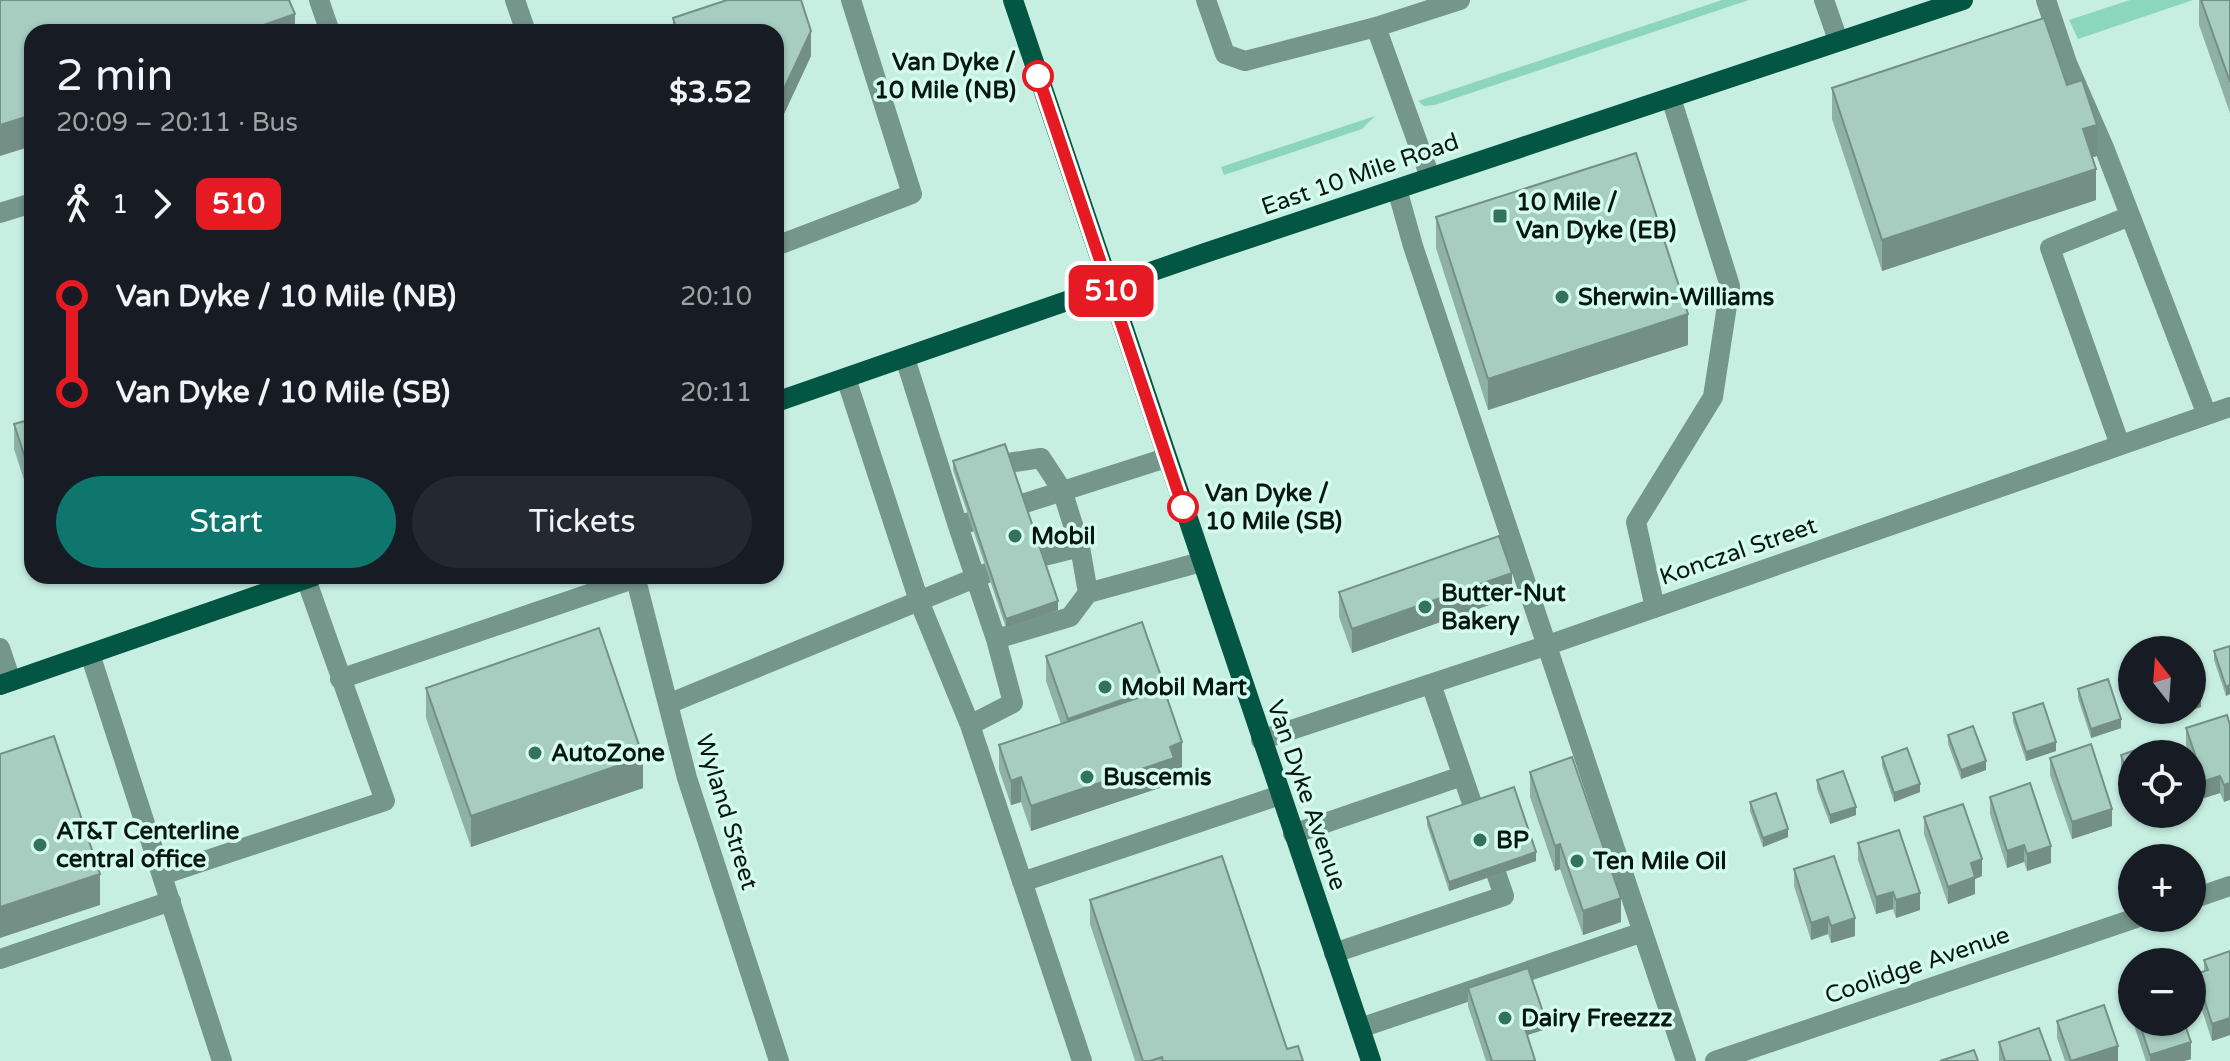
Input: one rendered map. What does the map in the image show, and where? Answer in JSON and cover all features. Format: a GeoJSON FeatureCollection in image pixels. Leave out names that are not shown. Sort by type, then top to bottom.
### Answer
{"type":"FeatureCollection","features":[{"type":"Feature","properties":{"kind":"main road","name":"Van Dyke Avenue"},"geometry":{"type":"LineString","coordinates":[[1013,0],[1371,1061]]}},
{"type":"Feature","properties":{"kind":"main road","name":"East 10 Mile Road"},"geometry":{"type":"LineString","coordinates":[[784,399],[1430,177],[1963,0]]}},
{"type":"Feature","properties":{"kind":"main road"},"geometry":{"type":"LineString","coordinates":[[6,683],[290,584]]}},
{"type":"Feature","properties":{"kind":"street"},"geometry":{"type":"LineString","coordinates":[[319,0],[327,24]]}},
{"type":"Feature","properties":{"kind":"street"},"geometry":{"type":"LineString","coordinates":[[515,0],[523,24]]}},
{"type":"Feature","properties":{"kind":"street"},"geometry":{"type":"LineString","coordinates":[[784,243],[912,194],[851,0]]}},
{"type":"Feature","properties":{"kind":"street"},"geometry":{"type":"LineString","coordinates":[[1206,0],[1225,54],[1245,61],[1376,27],[1460,0]]}},
{"type":"Feature","properties":{"kind":"street"},"geometry":{"type":"LineString","coordinates":[[1824,0],[1838,40]]}},
{"type":"Feature","properties":{"kind":"street"},"geometry":{"type":"LineString","coordinates":[[2046,0],[2067,63],[2207,415]]}},
{"type":"Feature","properties":{"kind":"street"},"geometry":{"type":"LineString","coordinates":[[1376,27],[1430,177]]}},
{"type":"Feature","properties":{"kind":"street"},"geometry":{"type":"LineString","coordinates":[[1655,608],[1636,522],[1713,397],[1730,286],[1671,98]]}},
{"type":"Feature","properties":{"kind":"street"},"geometry":{"type":"LineString","coordinates":[[1397,189],[1413,246],[1686,1061]]}},
{"type":"Feature","properties":{"kind":"street"},"geometry":{"type":"LineString","coordinates":[[0,213],[24,206]]}},
{"type":"Feature","properties":{"kind":"street"},"geometry":{"type":"LineString","coordinates":[[2120,445],[2050,248],[2130,216]]}},
{"type":"Feature","properties":{"kind":"street"},"geometry":{"type":"LineString","coordinates":[[905,358],[981,575],[1013,703],[970,725]]}},
{"type":"Feature","properties":{"kind":"street"},"geometry":{"type":"LineString","coordinates":[[846,378],[919,601],[970,725],[1082,1061]]}},
{"type":"Feature","properties":{"kind":"street","name":"Konczal Street"},"geometry":{"type":"LineString","coordinates":[[1261,740],[1548,645],[2230,407]]}},
{"type":"Feature","properties":{"kind":"street"},"geometry":{"type":"LineString","coordinates":[[1008,463],[1041,458],[1062,490],[1080,547],[1088,593]]}},
{"type":"Feature","properties":{"kind":"street"},"geometry":{"type":"LineString","coordinates":[[1022,504],[1166,458]]}},
{"type":"Feature","properties":{"kind":"street"},"geometry":{"type":"LineString","coordinates":[[1040,557],[1080,547]]}},
{"type":"Feature","properties":{"kind":"street"},"geometry":{"type":"LineString","coordinates":[[996,639],[1070,617],[1088,593],[1201,562]]}},
{"type":"Feature","properties":{"kind":"street"},"geometry":{"type":"LineString","coordinates":[[668,704],[981,575]]}},
{"type":"Feature","properties":{"kind":"street"},"geometry":{"type":"LineString","coordinates":[[162,875],[385,801],[340,679],[312,584]]}},
{"type":"Feature","properties":{"kind":"street"},"geometry":{"type":"LineString","coordinates":[[340,679],[615,584]]}},
{"type":"Feature","properties":{"kind":"street","name":"Wyland Street"},"geometry":{"type":"LineString","coordinates":[[637,584],[687,778],[779,1061]]}},
{"type":"Feature","properties":{"kind":"street"},"geometry":{"type":"LineString","coordinates":[[0,648],[6,683]]}},
{"type":"Feature","properties":{"kind":"street"},"geometry":{"type":"LineString","coordinates":[[90,654],[222,1061]]}},
{"type":"Feature","properties":{"kind":"street"},"geometry":{"type":"LineString","coordinates":[[1334,953],[1504,896],[1431,684]]}},
{"type":"Feature","properties":{"kind":"street"},"geometry":{"type":"LineString","coordinates":[[1293,834],[1462,776]]}},
{"type":"Feature","properties":{"kind":"street"},"geometry":{"type":"LineString","coordinates":[[1022,882],[1280,795]]}},
{"type":"Feature","properties":{"kind":"street"},"geometry":{"type":"LineString","coordinates":[[2206,894],[2230,886]]}},
{"type":"Feature","properties":{"kind":"street"},"geometry":{"type":"LineString","coordinates":[[0,959],[171,901]]}},
{"type":"Feature","properties":{"kind":"street","name":"Coolidge Avenue"},"geometry":{"type":"LineString","coordinates":[[1715,1061],[2118,924]]}},
{"type":"Feature","properties":{"kind":"street"},"geometry":{"type":"LineString","coordinates":[[1360,1028],[1643,932]]}},
{"type":"Feature","properties":{"kind":"green space"},"geometry":{"type":"Polygon","coordinates":[[[1722,0],[1749,0],[1435,105],[1424,106],[1418,101],[1722,0]]]}},
{"type":"Feature","properties":{"kind":"green space"},"geometry":{"type":"Polygon","coordinates":[[[2130,0],[2193,0],[2078,39],[2069,20],[2130,0]]]}},
{"type":"Feature","properties":{"kind":"green space"},"geometry":{"type":"Polygon","coordinates":[[[1375,116],[1362,129],[1224,175],[1221,167],[1375,116]]]}},
{"type":"Feature","properties":{"kind":"building"},"geometry":{"type":"Polygon","coordinates":[[[0,0],[289,0],[295,14],[266,24],[24,24],[24,118],[0,125],[0,0]]]}},
{"type":"Feature","properties":{"kind":"building"},"geometry":{"type":"Polygon","coordinates":[[[727,0],[801,0],[811,31],[784,89],[784,24],[675,24],[673,18],[727,0]]]}},
{"type":"Feature","properties":{"kind":"building"},"geometry":{"type":"Polygon","coordinates":[[[2201,0],[2230,0],[2230,82],[2201,0]]]}},
{"type":"Feature","properties":{"kind":"building"},"geometry":{"type":"Polygon","coordinates":[[[2044,18],[2067,85],[2082,80],[2097,125],[2083,129],[2096,169],[1882,240],[1832,88],[2044,18]]]}},
{"type":"Feature","properties":{"kind":"building","name":"Sherwin-Williams"},"geometry":{"type":"Polygon","coordinates":[[[1636,153],[1688,314],[1488,379],[1436,217],[1636,153]]]}},
{"type":"Feature","properties":{"kind":"building"},"geometry":{"type":"Polygon","coordinates":[[[24,421],[24,455],[14,424],[24,421]]]}},
{"type":"Feature","properties":{"kind":"building"},"geometry":{"type":"Polygon","coordinates":[[[1005,444],[1058,601],[1006,619],[953,461],[1005,444]]]}},
{"type":"Feature","properties":{"kind":"building"},"geometry":{"type":"Polygon","coordinates":[[[1499,536],[1512,573],[1352,629],[1339,592],[1499,536]]]}},
{"type":"Feature","properties":{"kind":"building"},"geometry":{"type":"Polygon","coordinates":[[[1142,622],[1164,685],[1068,719],[1046,656],[1142,622]]]}},
{"type":"Feature","properties":{"kind":"building","name":"AutoZone"},"geometry":{"type":"Polygon","coordinates":[[[599,628],[643,757],[471,816],[426,688],[599,628]]]}},
{"type":"Feature","properties":{"kind":"building"},"geometry":{"type":"Polygon","coordinates":[[[2230,646],[2230,685],[2226,687],[2214,651],[2230,646]]]}},
{"type":"Feature","properties":{"kind":"building"},"geometry":{"type":"Polygon","coordinates":[[[2108,679],[2118,710],[2118,720],[2091,729],[2078,689],[2108,679]]]}},
{"type":"Feature","properties":{"kind":"building","name":"Buscemis"},"geometry":{"type":"Polygon","coordinates":[[[1164,689],[1182,742],[1170,747],[1174,758],[1031,806],[1021,777],[1011,781],[999,745],[1164,689]]]}},
{"type":"Feature","properties":{"kind":"building"},"geometry":{"type":"Polygon","coordinates":[[[2043,703],[2056,742],[2026,752],[2013,713],[2043,703]]]}},
{"type":"Feature","properties":{"kind":"building"},"geometry":{"type":"Polygon","coordinates":[[[2227,715],[2230,725],[2230,783],[2224,785],[2220,776],[2206,780],[2206,740],[2190,740],[2186,728],[2227,715]]]}},
{"type":"Feature","properties":{"kind":"building"},"geometry":{"type":"Polygon","coordinates":[[[1973,726],[1986,761],[1961,770],[1948,735],[1973,726]]]}},
{"type":"Feature","properties":{"kind":"building","name":"AT&T Centerline central office"},"geometry":{"type":"Polygon","coordinates":[[[54,736],[100,874],[0,907],[0,754],[54,736]]]}},
{"type":"Feature","properties":{"kind":"building"},"geometry":{"type":"Polygon","coordinates":[[[2091,744],[2112,809],[2072,822],[2050,758],[2091,744]]]}},
{"type":"Feature","properties":{"kind":"building"},"geometry":{"type":"Polygon","coordinates":[[[1907,748],[1920,784],[1894,793],[1882,757],[1907,748]]]}},
{"type":"Feature","properties":{"kind":"building"},"geometry":{"type":"Polygon","coordinates":[[[1572,757],[1621,898],[1583,911],[1560,844],[1555,846],[1530,772],[1572,757]]]}},
{"type":"Feature","properties":{"kind":"building"},"geometry":{"type":"Polygon","coordinates":[[[1843,771],[1856,807],[1830,815],[1817,780],[1843,771]]]}},
{"type":"Feature","properties":{"kind":"building"},"geometry":{"type":"Polygon","coordinates":[[[2030,783],[2051,846],[2027,854],[2024,845],[2007,851],[1990,797],[2030,783]]]}},
{"type":"Feature","properties":{"kind":"building"},"geometry":{"type":"Polygon","coordinates":[[[1514,787],[1536,852],[1449,882],[1427,817],[1514,787]]]}},
{"type":"Feature","properties":{"kind":"building"},"geometry":{"type":"Polygon","coordinates":[[[1776,793],[1788,829],[1763,838],[1750,802],[1776,793]]]}},
{"type":"Feature","properties":{"kind":"building"},"geometry":{"type":"Polygon","coordinates":[[[1963,804],[1982,859],[1971,863],[1975,877],[1948,887],[1924,817],[1963,804]]]}},
{"type":"Feature","properties":{"kind":"building"},"geometry":{"type":"Polygon","coordinates":[[[1899,830],[1920,893],[1896,900],[1893,892],[1876,897],[1858,843],[1899,830]]]}},
{"type":"Feature","properties":{"kind":"building"},"geometry":{"type":"Polygon","coordinates":[[[1222,856],[1287,1049],[1298,1046],[1303,1061],[1163,1061],[1162,1057],[1143,1061],[1090,900],[1222,856]]]}},
{"type":"Feature","properties":{"kind":"building"},"geometry":{"type":"Polygon","coordinates":[[[1834,856],[1855,918],[1831,926],[1828,917],[1811,923],[1794,869],[1834,856]]]}},
{"type":"Feature","properties":{"kind":"building"},"geometry":{"type":"Polygon","coordinates":[[[2230,951],[2230,1018],[2212,1024],[2206,1005],[2206,959],[2230,951]]]}},
{"type":"Feature","properties":{"kind":"building","name":"Dairy Freezzz"},"geometry":{"type":"Polygon","coordinates":[[[1528,968],[1543,1012],[1522,1019],[1535,1060],[1492,1061],[1468,988],[1528,968]]]}},
{"type":"Feature","properties":{"kind":"building"},"geometry":{"type":"Polygon","coordinates":[[[2104,1005],[2118,1046],[2071,1061],[2057,1021],[2104,1005]]]}},
{"type":"Feature","properties":{"kind":"building"},"geometry":{"type":"Polygon","coordinates":[[[2039,1028],[2051,1061],[2005,1061],[1999,1042],[2039,1028]]]}},
{"type":"Feature","properties":{"kind":"building"},"geometry":{"type":"Polygon","coordinates":[[[2144,1036],[2189,1036],[2191,1042],[2150,1055],[2144,1036]]]}},
{"type":"Feature","properties":{"kind":"building"},"geometry":{"type":"Polygon","coordinates":[[[1974,1050],[1978,1061],[1940,1061],[1974,1050]]]}},
{"type":"Feature","properties":{"kind":"bus line","name":"510"},"geometry":{"type":"LineString","coordinates":[[1038,76],[1183,507]]}},
{"type":"Feature","properties":{"kind":"place","name":"Van Dyke / 10 Mile (NB)"},"geometry":{"type":"Point","coordinates":[1038,76]}},
{"type":"Feature","properties":{"kind":"place","name":"10 Mile / Van Dyke (EB)"},"geometry":{"type":"Point","coordinates":[1500,216]}},
{"type":"Feature","properties":{"kind":"place","name":"Sherwin-Williams"},"geometry":{"type":"Point","coordinates":[1562,297]}},
{"type":"Feature","properties":{"kind":"place","name":"Van Dyke / 10 Mile (SB)"},"geometry":{"type":"Point","coordinates":[1183,507]}},
{"type":"Feature","properties":{"kind":"place","name":"Mobil"},"geometry":{"type":"Point","coordinates":[1015,536]}},
{"type":"Feature","properties":{"kind":"place","name":"Butter-Nut Bakery"},"geometry":{"type":"Point","coordinates":[1425,607]}},
{"type":"Feature","properties":{"kind":"place","name":"Mobil Mart"},"geometry":{"type":"Point","coordinates":[1105,687]}},
{"type":"Feature","properties":{"kind":"place","name":"AutoZone"},"geometry":{"type":"Point","coordinates":[535,753]}},
{"type":"Feature","properties":{"kind":"place","name":"Buscemis"},"geometry":{"type":"Point","coordinates":[1087,777]}},
{"type":"Feature","properties":{"kind":"place","name":"BP"},"geometry":{"type":"Point","coordinates":[1480,840]}},
{"type":"Feature","properties":{"kind":"place","name":"AT&T Centerline central office"},"geometry":{"type":"Point","coordinates":[40,845]}},
{"type":"Feature","properties":{"kind":"place","name":"Ten Mile Oil"},"geometry":{"type":"Point","coordinates":[1577,861]}},
{"type":"Feature","properties":{"kind":"place","name":"Dairy Freezzz"},"geometry":{"type":"Point","coordinates":[1505,1018]}}]}
